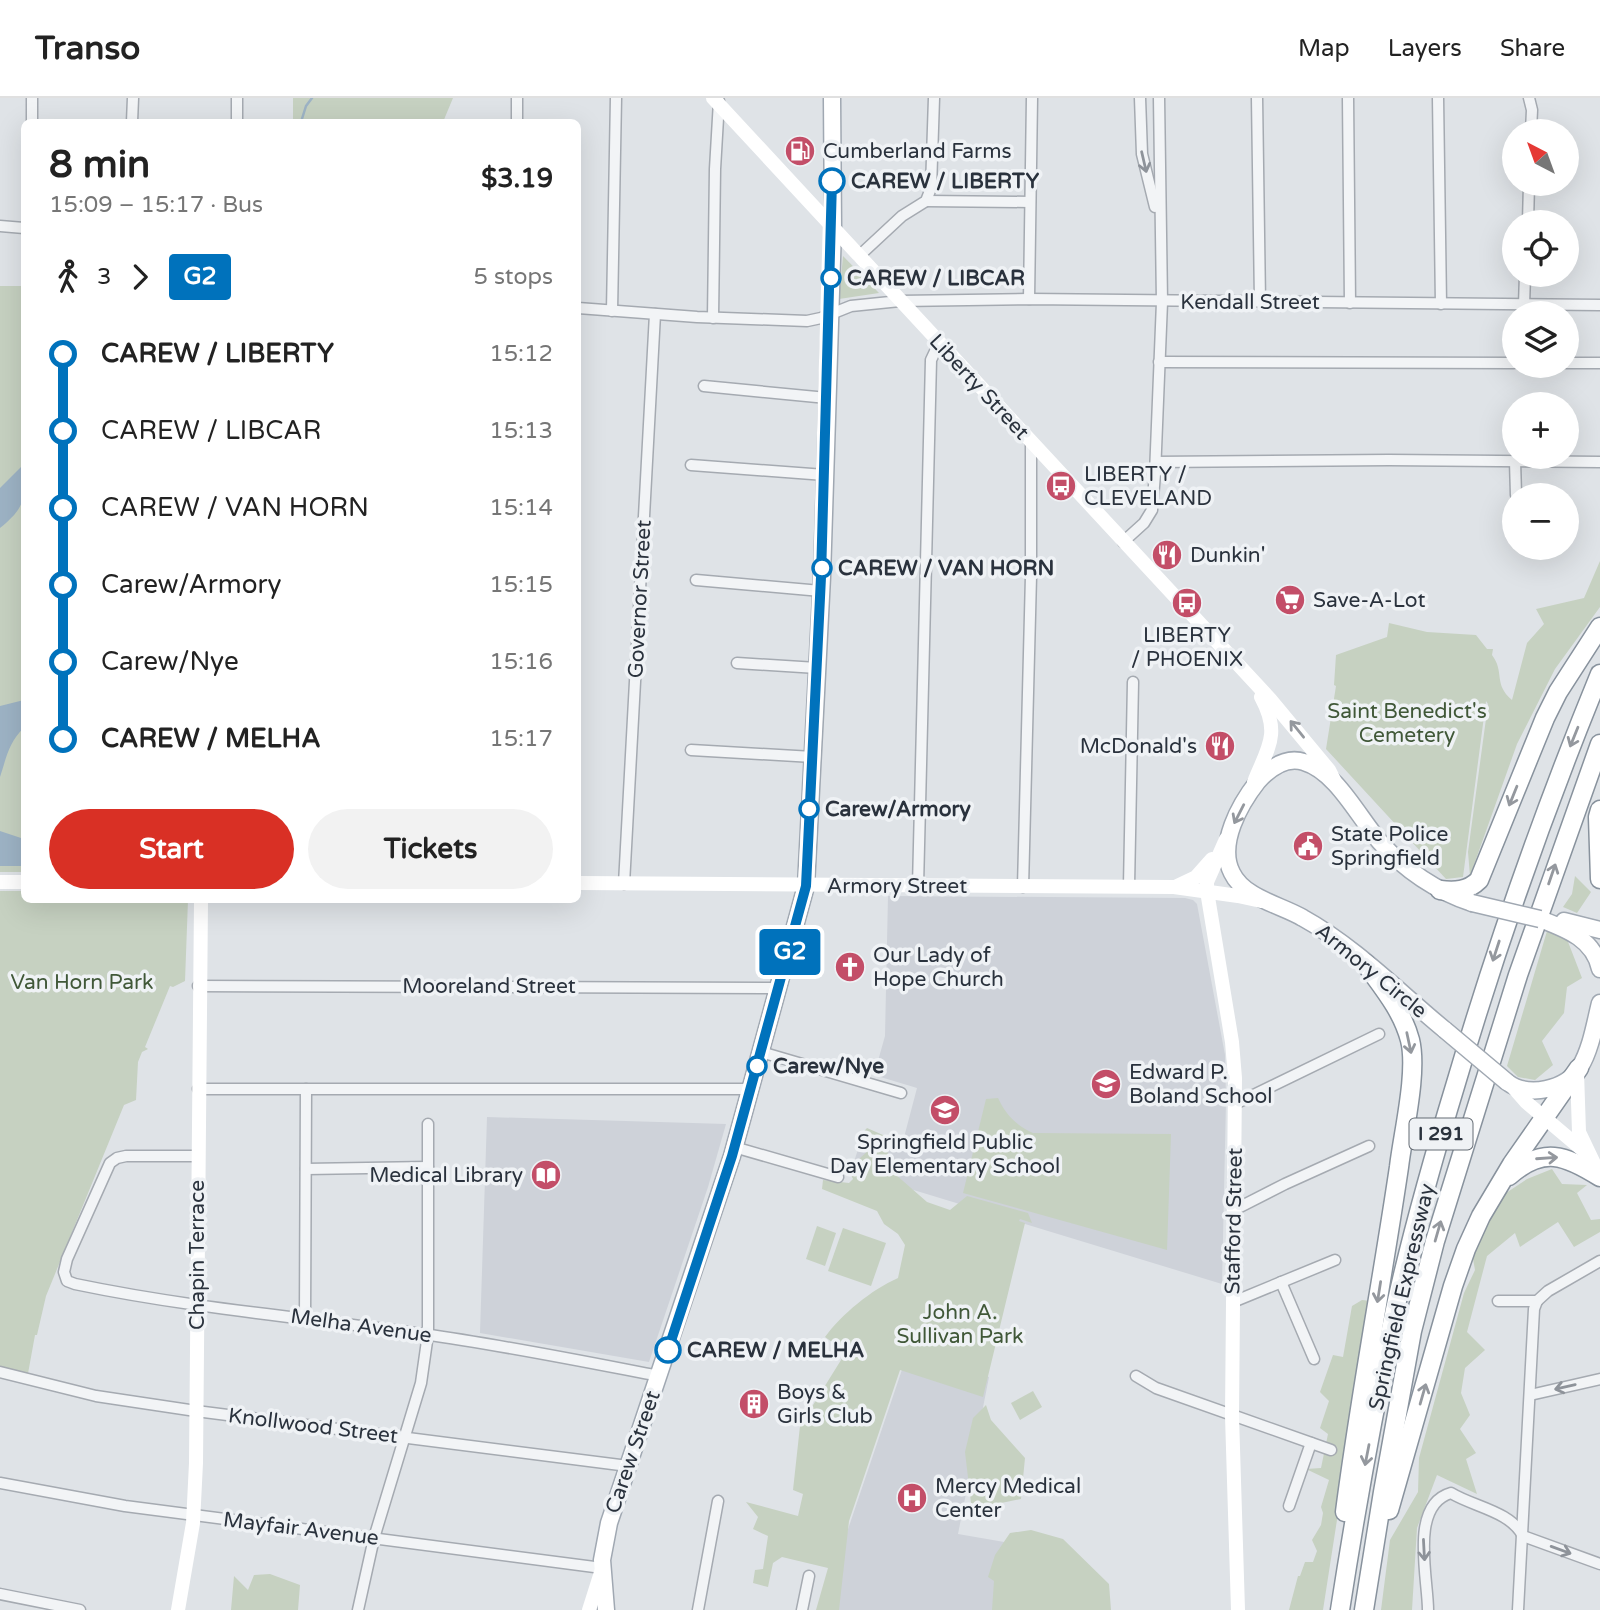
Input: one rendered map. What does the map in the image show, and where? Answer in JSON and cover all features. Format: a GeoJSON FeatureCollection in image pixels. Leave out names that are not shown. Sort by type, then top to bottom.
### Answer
{"type":"FeatureCollection","features":[{"type":"Feature","properties":{"kind":"highway"},"geometry":{"type":"LineString","coordinates":[[1440,890],[1462,890],[1479,880],[1545,718],[1558,692],[1600,627]]}},
{"type":"Feature","properties":{"kind":"highway","name":"Springfield Expressway"},"geometry":{"type":"LineString","coordinates":[[1340,1608],[1392,1324],[1430,1173],[1505,925],[1548,804],[1600,674]]}},
{"type":"Feature","properties":{"kind":"highway","name":"Springfield Expressway"},"geometry":{"type":"LineString","coordinates":[[1364,1610],[1412,1331],[1433,1251],[1518,975],[1600,744]]}},
{"type":"Feature","properties":{"kind":"highway"},"geometry":{"type":"LineString","coordinates":[[1600,810],[1600,879]]}},
{"type":"Feature","properties":{"kind":"highway"},"geometry":{"type":"LineString","coordinates":[[1340,1608],[1343,1533],[1354,1444],[1388,1238],[1412,1067],[1410,1042],[1403,1021],[1394,1002],[1365,963]]}},
{"type":"Feature","properties":{"kind":"highway"},"geometry":{"type":"LineString","coordinates":[[1369,1577],[1453,1286],[1481,1216],[1498,1186],[1578,1070]]}},
{"type":"Feature","properties":{"kind":"highway"},"geometry":{"type":"LineString","coordinates":[[1498,1186],[1525,1164],[1536,1159],[1555,1157],[1574,1160],[1600,1177]]}},
{"type":"Feature","properties":{"kind":"main road","name":"Carew Street"},"geometry":{"type":"LineString","coordinates":[[606,1610],[602,1567],[609,1523],[734,1147],[806,886],[825,475],[833,228],[832,98]]}},
{"type":"Feature","properties":{"kind":"main road","name":"Liberty Street"},"geometry":{"type":"LineString","coordinates":[[717,100],[1293,724],[1329,770],[1336,785]]}},
{"type":"Feature","properties":{"kind":"main road","name":"Liberty Street"},"geometry":{"type":"LineString","coordinates":[[1247,675],[1270,714],[1273,736],[1252,789]]}},
{"type":"Feature","properties":{"kind":"main road"},"geometry":{"type":"LineString","coordinates":[[1174,887],[1200,874],[1224,844],[1252,789],[1271,769],[1295,760],[1314,766],[1336,785],[1392,854],[1440,890],[1472,903],[1600,930]]}},
{"type":"Feature","properties":{"kind":"main road","name":"Stafford Street"},"geometry":{"type":"LineString","coordinates":[[1224,844],[1207,882],[1207,891],[1232,1042],[1235,1104],[1232,1416],[1238,1610]]}},
{"type":"Feature","properties":{"kind":"main road","name":"Armory Circle"},"geometry":{"type":"LineString","coordinates":[[1224,844],[1234,878],[1244,887],[1316,926],[1365,963],[1509,1084]]}},
{"type":"Feature","properties":{"kind":"main road"},"geometry":{"type":"LineString","coordinates":[[0,882],[21,882]]}},
{"type":"Feature","properties":{"kind":"main road","name":"Armory Street"},"geometry":{"type":"LineString","coordinates":[[581,883],[1174,887],[1271,904]]}},
{"type":"Feature","properties":{"kind":"main road","name":"Chapin Terrace"},"geometry":{"type":"LineString","coordinates":[[178,1610],[194,1515],[201,903]]}},
{"type":"Feature","properties":{"kind":"main road"},"geometry":{"type":"LineString","coordinates":[[1558,923],[1584,940],[1595,955],[1600,969]]}},
{"type":"Feature","properties":{"kind":"main road"},"geometry":{"type":"LineString","coordinates":[[1600,1003],[1578,1070],[1579,1132],[1594,1153],[1600,1177]]}},
{"type":"Feature","properties":{"kind":"main road"},"geometry":{"type":"LineString","coordinates":[[1509,1084],[1535,1091],[1546,1090],[1558,1085],[1578,1070]]}},
{"type":"Feature","properties":{"kind":"main road"},"geometry":{"type":"LineString","coordinates":[[1509,1084],[1526,1102],[1594,1153]]}},
{"type":"Feature","properties":{"kind":"main road"},"geometry":{"type":"LineString","coordinates":[[589,1610],[602,1567]]}},
{"type":"Feature","properties":{"kind":"street"},"geometry":{"type":"LineString","coordinates":[[32,98],[32,119]]}},
{"type":"Feature","properties":{"kind":"street"},"geometry":{"type":"LineString","coordinates":[[132,119],[133,98]]}},
{"type":"Feature","properties":{"kind":"street"},"geometry":{"type":"LineString","coordinates":[[237,98],[237,119]]}},
{"type":"Feature","properties":{"kind":"street"},"geometry":{"type":"LineString","coordinates":[[517,98],[517,119]]}},
{"type":"Feature","properties":{"kind":"street"},"geometry":{"type":"LineString","coordinates":[[612,311],[617,98]]}},
{"type":"Feature","properties":{"kind":"street"},"geometry":{"type":"LineString","coordinates":[[926,201],[931,188],[934,98]]}},
{"type":"Feature","properties":{"kind":"street"},"geometry":{"type":"LineString","coordinates":[[1028,299],[1032,98]]}},
{"type":"Feature","properties":{"kind":"street"},"geometry":{"type":"LineString","coordinates":[[1140,98],[1142,154],[1159,225]]}},
{"type":"Feature","properties":{"kind":"street"},"geometry":{"type":"LineString","coordinates":[[1123,541],[1144,523],[1152,510],[1156,462],[1162,302],[1159,98]]}},
{"type":"Feature","properties":{"kind":"street"},"geometry":{"type":"LineString","coordinates":[[1257,98],[1260,302]]}},
{"type":"Feature","properties":{"kind":"street"},"geometry":{"type":"LineString","coordinates":[[1348,98],[1350,303]]}},
{"type":"Feature","properties":{"kind":"street"},"geometry":{"type":"LineString","coordinates":[[1438,98],[1441,304]]}},
{"type":"Feature","properties":{"kind":"street"},"geometry":{"type":"LineString","coordinates":[[1529,98],[1532,119]]}},
{"type":"Feature","properties":{"kind":"street"},"geometry":{"type":"LineString","coordinates":[[713,318],[717,100]]}},
{"type":"Feature","properties":{"kind":"street"},"geometry":{"type":"LineString","coordinates":[[859,256],[902,216],[926,201],[1030,202]]}},
{"type":"Feature","properties":{"kind":"street"},"geometry":{"type":"LineString","coordinates":[[0,226],[21,228]]}},
{"type":"Feature","properties":{"kind":"street","name":"Kendall Street"},"geometry":{"type":"LineString","coordinates":[[581,308],[713,318],[807,321],[850,306],[900,301],[1028,299],[1502,305]]}},
{"type":"Feature","properties":{"kind":"street","name":"Kendall Street"},"geometry":{"type":"LineString","coordinates":[[1579,305],[1600,305]]}},
{"type":"Feature","properties":{"kind":"street","name":"Governor Street"},"geometry":{"type":"LineString","coordinates":[[624,884],[655,314]]}},
{"type":"Feature","properties":{"kind":"street"},"geometry":{"type":"LineString","coordinates":[[918,886],[931,360],[939,343]]}},
{"type":"Feature","properties":{"kind":"street"},"geometry":{"type":"LineString","coordinates":[[1159,362],[1502,363]]}},
{"type":"Feature","properties":{"kind":"street"},"geometry":{"type":"LineString","coordinates":[[1579,363],[1600,363]]}},
{"type":"Feature","properties":{"kind":"street"},"geometry":{"type":"LineString","coordinates":[[704,386],[827,398]]}},
{"type":"Feature","properties":{"kind":"street"},"geometry":{"type":"LineString","coordinates":[[1023,887],[1031,576],[1031,443]]}},
{"type":"Feature","properties":{"kind":"street"},"geometry":{"type":"LineString","coordinates":[[1156,462],[1502,461]]}},
{"type":"Feature","properties":{"kind":"street"},"geometry":{"type":"LineString","coordinates":[[1579,462],[1600,462]]}},
{"type":"Feature","properties":{"kind":"street"},"geometry":{"type":"LineString","coordinates":[[691,465],[825,475]]}},
{"type":"Feature","properties":{"kind":"street"},"geometry":{"type":"LineString","coordinates":[[696,580],[821,591]]}},
{"type":"Feature","properties":{"kind":"street"},"geometry":{"type":"LineString","coordinates":[[737,663],[817,668]]}},
{"type":"Feature","properties":{"kind":"street"},"geometry":{"type":"LineString","coordinates":[[1129,886],[1133,682]]}},
{"type":"Feature","properties":{"kind":"street"},"geometry":{"type":"LineString","coordinates":[[691,750],[813,757]]}},
{"type":"Feature","properties":{"kind":"street","name":"Mooreland Street"},"geometry":{"type":"LineString","coordinates":[[198,986],[779,988]]}},
{"type":"Feature","properties":{"kind":"street"},"geometry":{"type":"LineString","coordinates":[[1235,1104],[1379,1034]]}},
{"type":"Feature","properties":{"kind":"street"},"geometry":{"type":"LineString","coordinates":[[761,1052],[901,1093]]}},
{"type":"Feature","properties":{"kind":"street"},"geometry":{"type":"LineString","coordinates":[[198,1089],[751,1090]]}},
{"type":"Feature","properties":{"kind":"street"},"geometry":{"type":"LineString","coordinates":[[305,1318],[306,1089]]}},
{"type":"Feature","properties":{"kind":"street"},"geometry":{"type":"LineString","coordinates":[[358,1610],[374,1538],[421,1383],[428,1334],[428,1124]]}},
{"type":"Feature","properties":{"kind":"street"},"geometry":{"type":"LineString","coordinates":[[1234,1210],[1369,1146]]}},
{"type":"Feature","properties":{"kind":"street"},"geometry":{"type":"LineString","coordinates":[[734,1147],[838,1177]]}},
{"type":"Feature","properties":{"kind":"street","name":"Melha Avenue"},"geometry":{"type":"LineString","coordinates":[[198,1156],[126,1156],[110,1163],[67,1259],[65,1277],[75,1284],[196,1306],[428,1334],[659,1376]]}},
{"type":"Feature","properties":{"kind":"street"},"geometry":{"type":"LineString","coordinates":[[306,1169],[428,1167]]}},
{"type":"Feature","properties":{"kind":"street"},"geometry":{"type":"LineString","coordinates":[[1233,1302],[1335,1260]]}},
{"type":"Feature","properties":{"kind":"street"},"geometry":{"type":"LineString","coordinates":[[1518,1610],[1534,1310],[1537,1301],[1548,1292],[1600,1261]]}},
{"type":"Feature","properties":{"kind":"street"},"geometry":{"type":"LineString","coordinates":[[1281,1282],[1314,1359]]}},
{"type":"Feature","properties":{"kind":"street"},"geometry":{"type":"LineString","coordinates":[[1498,1301],[1537,1301]]}},
{"type":"Feature","properties":{"kind":"street","name":"Knollwood Street"},"geometry":{"type":"LineString","coordinates":[[0,1372],[96,1396],[196,1411],[628,1466]]}},
{"type":"Feature","properties":{"kind":"street"},"geometry":{"type":"LineString","coordinates":[[1136,1376],[1156,1388],[1331,1450]]}},
{"type":"Feature","properties":{"kind":"street"},"geometry":{"type":"LineString","coordinates":[[1530,1395],[1600,1379]]}},
{"type":"Feature","properties":{"kind":"street"},"geometry":{"type":"LineString","coordinates":[[1290,1506],[1311,1443]]}},
{"type":"Feature","properties":{"kind":"street","name":"Mayfair Avenue"},"geometry":{"type":"LineString","coordinates":[[0,1483],[125,1506],[602,1567]]}},
{"type":"Feature","properties":{"kind":"street"},"geometry":{"type":"LineString","coordinates":[[1427,1610],[1423,1534],[1433,1504],[1441,1496],[1451,1493],[1465,1502],[1509,1520],[1518,1527],[1523,1536],[1600,1564]]}},
{"type":"Feature","properties":{"kind":"street"},"geometry":{"type":"LineString","coordinates":[[698,1610],[718,1501]]}},
{"type":"Feature","properties":{"kind":"street"},"geometry":{"type":"LineString","coordinates":[[802,1610],[809,1576]]}},
{"type":"Feature","properties":{"kind":"street"},"geometry":{"type":"LineString","coordinates":[[0,1594],[80,1610]]}},
{"type":"Feature","properties":{"kind":"shaded area","name":"Edward P. Boland School"},"geometry":{"type":"Polygon","coordinates":[[[888,896],[1185,898],[1197,904],[1225,1055],[1222,1284],[851,1171],[863,1134],[902,1145],[917,1088],[874,1075],[885,1036],[888,896]]]}},
{"type":"Feature","properties":{"kind":"shaded area"},"geometry":{"type":"Polygon","coordinates":[[[487,1117],[726,1124],[708,1187],[649,1362],[480,1333],[487,1117]]]}},
{"type":"Feature","properties":{"kind":"shaded area","name":"Mercy Medical Center"},"geometry":{"type":"Polygon","coordinates":[[[909,1349],[989,1377],[958,1534],[1010,1543],[1002,1610],[833,1610],[844,1541],[909,1349]]]}},
{"type":"Feature","properties":{"kind":"green space"},"geometry":{"type":"Polygon","coordinates":[[[293,98],[453,98],[444,119],[293,119],[293,98]]]}},
{"type":"Feature","properties":{"kind":"green space"},"geometry":{"type":"Polygon","coordinates":[[[843,256],[879,293],[839,299],[843,256]]]}},
{"type":"Feature","properties":{"kind":"green space"},"geometry":{"type":"Polygon","coordinates":[[[0,286],[21,286],[21,872],[0,872],[0,286]]]}},
{"type":"Feature","properties":{"kind":"green space","name":"Saint Benedict's Cemetery"},"geometry":{"type":"Polygon","coordinates":[[[1600,561],[1600,607],[1555,669],[1517,744],[1470,876],[1468,852],[1488,704],[1486,701],[1463,877],[1446,879],[1326,749],[1336,686],[1336,655],[1387,637],[1389,623],[1427,632],[1476,635],[1487,649],[1493,649],[1492,655],[1503,689],[1512,700],[1527,643],[1544,624],[1536,609],[1584,598],[1600,561]]]}},
{"type":"Feature","properties":{"kind":"green space"},"geometry":{"type":"Polygon","coordinates":[[[1575,876],[1591,892],[1577,913],[1563,907],[1572,894],[1575,876]]]}},
{"type":"Feature","properties":{"kind":"green space","name":"Van Horn Park"},"geometry":{"type":"Polygon","coordinates":[[[0,891],[21,891],[21,903],[188,903],[185,981],[170,986],[145,1047],[148,1049],[142,1052],[138,1062],[136,1100],[124,1105],[46,1296],[27,1379],[0,1372],[0,891]]]}},
{"type":"Feature","properties":{"kind":"green space"},"geometry":{"type":"Polygon","coordinates":[[[1547,931],[1565,934],[1582,978],[1567,987],[1564,1013],[1542,1041],[1553,1065],[1535,1080],[1518,1077],[1507,1066],[1547,931]]]}},
{"type":"Feature","properties":{"kind":"green space"},"geometry":{"type":"Polygon","coordinates":[[[998,1098],[1012,1119],[1033,1133],[1171,1134],[1167,1250],[963,1193],[986,1099],[998,1098]]]}},
{"type":"Feature","properties":{"kind":"green space","name":"John A. Sullivan Park"},"geometry":{"type":"Polygon","coordinates":[[[867,1128],[892,1139],[887,1167],[927,1202],[950,1210],[967,1196],[1028,1213],[1032,1223],[1020,1219],[1019,1221],[1025,1223],[983,1397],[900,1370],[849,1521],[839,1610],[816,1610],[828,1568],[782,1557],[773,1563],[768,1587],[753,1583],[755,1570],[763,1569],[768,1536],[753,1529],[758,1517],[746,1502],[798,1516],[803,1494],[793,1490],[800,1426],[846,1352],[825,1337],[858,1303],[898,1278],[905,1245],[898,1234],[884,1224],[877,1211],[822,1189],[823,1180],[849,1183],[853,1179],[848,1169],[870,1149],[857,1139],[867,1128]]]}},
{"type":"Feature","properties":{"kind":"green space"},"geometry":{"type":"Polygon","coordinates":[[[1552,1169],[1562,1184],[1587,1185],[1577,1193],[1591,1220],[1600,1219],[1600,1232],[1574,1247],[1558,1222],[1520,1247],[1515,1233],[1487,1256],[1467,1332],[1485,1350],[1465,1368],[1461,1393],[1470,1415],[1460,1429],[1476,1453],[1466,1459],[1477,1494],[1437,1475],[1417,1528],[1412,1610],[1381,1610],[1390,1540],[1418,1492],[1419,1458],[1464,1293],[1475,1270],[1472,1253],[1485,1224],[1503,1195],[1527,1179],[1552,1169]]]}},
{"type":"Feature","properties":{"kind":"green space"},"geometry":{"type":"Polygon","coordinates":[[[817,1226],[836,1233],[825,1266],[806,1259],[817,1226]]]}},
{"type":"Feature","properties":{"kind":"green space"},"geometry":{"type":"Polygon","coordinates":[[[843,1228],[886,1243],[871,1286],[828,1271],[843,1228]]]}},
{"type":"Feature","properties":{"kind":"green space"},"geometry":{"type":"Polygon","coordinates":[[[1362,1300],[1371,1301],[1323,1610],[1289,1610],[1298,1576],[1305,1562],[1313,1562],[1317,1551],[1312,1540],[1321,1525],[1321,1507],[1329,1480],[1306,1469],[1321,1468],[1328,1434],[1320,1428],[1329,1401],[1320,1392],[1333,1355],[1343,1357],[1352,1306],[1362,1300]]]}},
{"type":"Feature","properties":{"kind":"green space"},"geometry":{"type":"Polygon","coordinates":[[[1033,1391],[1042,1407],[1020,1420],[1011,1403],[1033,1391]]]}},
{"type":"Feature","properties":{"kind":"green space"},"geometry":{"type":"Polygon","coordinates":[[[986,1405],[991,1420],[1025,1458],[1021,1499],[982,1507],[971,1503],[965,1452],[973,1418],[986,1405]]]}},
{"type":"Feature","properties":{"kind":"green space"},"geometry":{"type":"Polygon","coordinates":[[[1031,1530],[1063,1539],[1109,1584],[1111,1610],[992,1610],[994,1581],[988,1577],[995,1555],[1010,1533],[1031,1530]]]}},
{"type":"Feature","properties":{"kind":"green space"},"geometry":{"type":"Polygon","coordinates":[[[270,1574],[300,1585],[298,1610],[231,1610],[234,1576],[248,1590],[254,1575],[270,1574]]]}},
{"type":"Feature","properties":{"kind":"water"},"geometry":{"type":"Polygon","coordinates":[[[21,467],[20,507],[0,528],[0,488],[21,467]]]}},
{"type":"Feature","properties":{"kind":"water"},"geometry":{"type":"Polygon","coordinates":[[[21,701],[21,731],[11,744],[0,777],[0,706],[21,701]]]}},
{"type":"Feature","properties":{"kind":"water"},"geometry":{"type":"Polygon","coordinates":[[[0,831],[21,838],[21,866],[0,866],[0,831]]]}},
{"type":"Feature","properties":{"kind":"waterway"},"geometry":{"type":"LineString","coordinates":[[302,119],[312,98]]}},
{"type":"Feature","properties":{"kind":"bus line","name":"G2"},"geometry":{"type":"LineString","coordinates":[[668,1350],[732,1156],[806,886],[821,577],[833,228],[832,181]]}},
{"type":"Feature","properties":{"kind":"place","name":"Cumberland Farms"},"geometry":{"type":"Point","coordinates":[800,151]}},
{"type":"Feature","properties":{"kind":"place","name":"CAREW / LIBERTY"},"geometry":{"type":"Point","coordinates":[832,181]}},
{"type":"Feature","properties":{"kind":"place","name":"CAREW / LIBCAR"},"geometry":{"type":"Point","coordinates":[831,278]}},
{"type":"Feature","properties":{"kind":"place","name":"LIBERTY / CLEVELAND"},"geometry":{"type":"Point","coordinates":[1061,486]}},
{"type":"Feature","properties":{"kind":"place","name":"Dunkin'"},"geometry":{"type":"Point","coordinates":[1167,555]}},
{"type":"Feature","properties":{"kind":"place","name":"CAREW / VAN HORN"},"geometry":{"type":"Point","coordinates":[822,568]}},
{"type":"Feature","properties":{"kind":"place","name":"Save-A-Lot"},"geometry":{"type":"Point","coordinates":[1290,600]}},
{"type":"Feature","properties":{"kind":"place","name":"LIBERTY / PHOENIX"},"geometry":{"type":"Point","coordinates":[1187,603]}},
{"type":"Feature","properties":{"kind":"place","name":"McDonald's"},"geometry":{"type":"Point","coordinates":[1220,746]}},
{"type":"Feature","properties":{"kind":"place","name":"Carew/Armory"},"geometry":{"type":"Point","coordinates":[809,809]}},
{"type":"Feature","properties":{"kind":"place","name":"State Police Springfield"},"geometry":{"type":"Point","coordinates":[1308,846]}},
{"type":"Feature","properties":{"kind":"place","name":"Our Lady of Hope Church"},"geometry":{"type":"Point","coordinates":[850,967]}},
{"type":"Feature","properties":{"kind":"place","name":"Carew/Nye"},"geometry":{"type":"Point","coordinates":[757,1066]}},
{"type":"Feature","properties":{"kind":"place","name":"Edward P. Boland School"},"geometry":{"type":"Point","coordinates":[1106,1084]}},
{"type":"Feature","properties":{"kind":"place","name":"Springfield Public Day Elementary School"},"geometry":{"type":"Point","coordinates":[945,1110]}},
{"type":"Feature","properties":{"kind":"place","name":"Medical Library"},"geometry":{"type":"Point","coordinates":[546,1175]}},
{"type":"Feature","properties":{"kind":"place","name":"CAREW / MELHA"},"geometry":{"type":"Point","coordinates":[668,1350]}},
{"type":"Feature","properties":{"kind":"place","name":"Boys & Girls Club"},"geometry":{"type":"Point","coordinates":[754,1404]}},
{"type":"Feature","properties":{"kind":"place","name":"Mercy Medical Center"},"geometry":{"type":"Point","coordinates":[912,1498]}}]}
